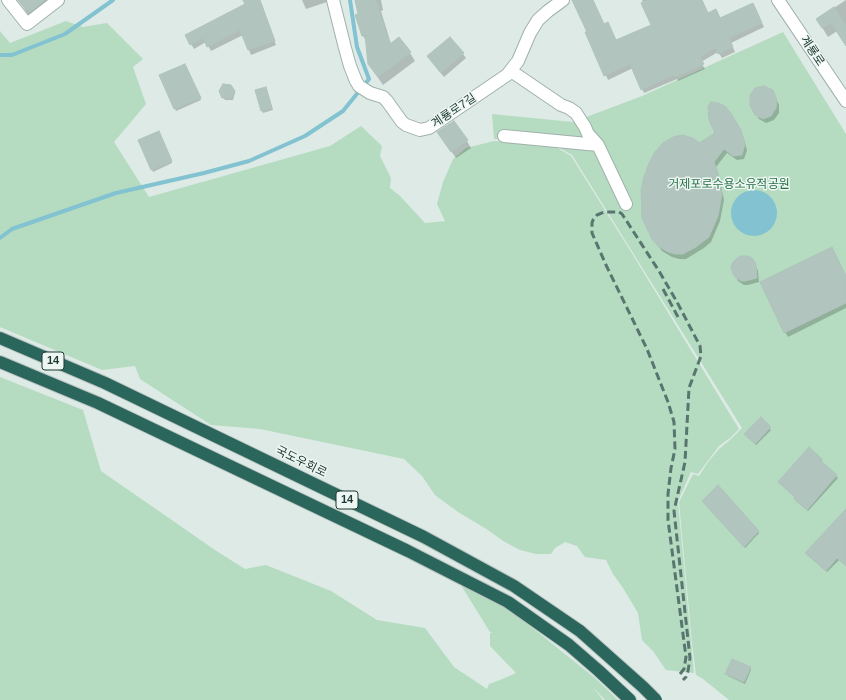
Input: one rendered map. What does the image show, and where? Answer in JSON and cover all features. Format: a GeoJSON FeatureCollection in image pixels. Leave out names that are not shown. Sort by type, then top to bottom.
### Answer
{"type":"FeatureCollection","features":[{"type":"Feature","properties":{"kind":"highway","name":"국도우회로"},"geometry":{"type":"LineString","coordinates":[[0,338],[105,383],[424,537],[514,586],[580,631],[656,700]]}},
{"type":"Feature","properties":{"kind":"highway","name":"14"},"geometry":{"type":"LineString","coordinates":[[0,362],[98,403],[408,551],[508,602],[569,645],[600,671],[630,700]]}},
{"type":"Feature","properties":{"kind":"street"},"geometry":{"type":"LineString","coordinates":[[8,0],[27,24],[58,0]]}},
{"type":"Feature","properties":{"kind":"street","name":"계룡로7길"},"geometry":{"type":"LineString","coordinates":[[333,0],[350,66],[354,78],[359,86],[370,93],[383,97],[402,122],[420,130],[429,128],[502,79],[511,71],[518,61],[523,47],[538,20],[548,10],[563,0]]}},
{"type":"Feature","properties":{"kind":"street","name":"계룡로"},"geometry":{"type":"LineString","coordinates":[[778,0],[846,101]]}},
{"type":"Feature","properties":{"kind":"street"},"geometry":{"type":"LineString","coordinates":[[511,71],[561,105],[576,112],[586,127],[588,134],[598,145],[626,204]]}},
{"type":"Feature","properties":{"kind":"street"},"geometry":{"type":"LineString","coordinates":[[504,136],[598,145]]}},
{"type":"Feature","properties":{"kind":"green space"},"geometry":{"type":"Polygon","coordinates":[[[66,21],[83,27],[107,23],[143,59],[133,67],[146,104],[114,142],[149,197],[330,146],[361,126],[382,146],[380,156],[391,178],[390,188],[400,196],[425,223],[445,221],[437,204],[443,182],[453,159],[466,148],[494,141],[537,144],[556,147],[571,156],[739,429],[719,446],[698,474],[691,472],[678,501],[694,673],[666,670],[653,651],[642,640],[638,613],[613,574],[606,560],[585,557],[577,546],[565,542],[555,548],[551,554],[536,554],[520,550],[503,541],[458,512],[435,495],[422,476],[404,459],[260,429],[211,425],[140,379],[135,366],[102,370],[0,327],[0,31],[10,43],[66,21]]]}},
{"type":"Feature","properties":{"kind":"green space","name":"거제포로수용소유적공원"},"geometry":{"type":"Polygon","coordinates":[[[783,32],[846,134],[846,700],[729,700],[696,675],[679,502],[693,474],[699,476],[719,449],[742,428],[572,155],[556,146],[515,140],[494,139],[492,114],[573,122],[642,96],[783,32]]]}},
{"type":"Feature","properties":{"kind":"green space"},"geometry":{"type":"Polygon","coordinates":[[[0,377],[83,410],[101,471],[245,569],[266,565],[331,591],[377,620],[425,628],[454,667],[487,689],[489,684],[516,673],[490,646],[490,633],[493,632],[490,632],[459,582],[510,610],[595,678],[618,700],[605,700],[592,686],[603,700],[0,700],[0,377]]]}},
{"type":"Feature","properties":{"kind":"water"},"geometry":{"type":"Polygon","coordinates":[[[749,190],[759,190],[767,194],[773,200],[777,208],[777,218],[773,226],[767,232],[759,236],[749,236],[741,232],[735,226],[731,218],[731,208],[735,200],[741,194],[749,190]]]}},
{"type":"Feature","properties":{"kind":"building"},"geometry":{"type":"Polygon","coordinates":[[[18,0],[45,0],[30,12],[18,0]]]}},
{"type":"Feature","properties":{"kind":"building"},"geometry":{"type":"Polygon","coordinates":[[[243,0],[260,0],[275,41],[248,50],[240,30],[207,47],[203,38],[190,45],[185,35],[245,4],[243,0]]]}},
{"type":"Feature","properties":{"kind":"building"},"geometry":{"type":"Polygon","coordinates":[[[355,0],[376,0],[390,44],[399,37],[411,52],[378,77],[368,64],[365,35],[362,36],[355,15],[358,14],[355,0]]]}},
{"type":"Feature","properties":{"kind":"building"},"geometry":{"type":"Polygon","coordinates":[[[572,0],[593,0],[604,24],[608,22],[616,40],[651,25],[641,3],[648,0],[702,0],[708,13],[716,9],[720,18],[753,3],[762,23],[729,38],[733,47],[718,54],[715,48],[700,57],[704,64],[675,77],[674,75],[641,90],[630,64],[604,76],[585,32],[587,32],[572,0]]]}},
{"type":"Feature","properties":{"kind":"building"},"geometry":{"type":"Polygon","coordinates":[[[834,7],[846,26],[846,46],[831,23],[822,28],[816,19],[834,7]]]}},
{"type":"Feature","properties":{"kind":"building"},"geometry":{"type":"Polygon","coordinates":[[[450,37],[464,53],[441,73],[427,56],[450,37]]]}},
{"type":"Feature","properties":{"kind":"building"},"geometry":{"type":"Polygon","coordinates":[[[185,64],[201,98],[174,109],[159,75],[185,64]]]}},
{"type":"Feature","properties":{"kind":"building"},"geometry":{"type":"Polygon","coordinates":[[[223,84],[231,85],[235,91],[232,98],[222,98],[219,91],[223,84]]]}},
{"type":"Feature","properties":{"kind":"building"},"geometry":{"type":"Polygon","coordinates":[[[764,86],[773,90],[777,100],[776,108],[771,116],[763,119],[755,115],[750,105],[750,95],[755,88],[764,86]]]}},
{"type":"Feature","properties":{"kind":"building"},"geometry":{"type":"Polygon","coordinates":[[[266,87],[272,108],[261,111],[255,90],[266,87]]]}},
{"type":"Feature","properties":{"kind":"building"},"geometry":{"type":"Polygon","coordinates":[[[711,102],[725,106],[741,130],[745,144],[742,155],[733,156],[724,149],[714,162],[722,194],[718,216],[709,237],[696,247],[683,254],[675,254],[658,246],[652,239],[642,218],[641,190],[644,177],[655,152],[663,143],[673,137],[682,135],[693,138],[699,143],[715,133],[709,120],[708,106],[711,102]]]}},
{"type":"Feature","properties":{"kind":"building"},"geometry":{"type":"Polygon","coordinates":[[[454,121],[468,140],[451,152],[437,132],[454,121]]]}},
{"type":"Feature","properties":{"kind":"building"},"geometry":{"type":"Polygon","coordinates":[[[159,131],[172,161],[151,170],[138,140],[159,131]]]}},
{"type":"Feature","properties":{"kind":"building"},"geometry":{"type":"Polygon","coordinates":[[[832,247],[846,276],[846,303],[784,333],[760,282],[832,247]]]}},
{"type":"Feature","properties":{"kind":"building"},"geometry":{"type":"Polygon","coordinates":[[[740,256],[748,256],[752,258],[756,266],[757,278],[741,281],[734,276],[731,268],[732,264],[740,256]]]}},
{"type":"Feature","properties":{"kind":"building"},"geometry":{"type":"Polygon","coordinates":[[[761,417],[771,427],[755,444],[744,434],[761,417]]]}},
{"type":"Feature","properties":{"kind":"building"},"geometry":{"type":"Polygon","coordinates":[[[809,447],[822,459],[820,460],[837,475],[807,510],[778,482],[809,447]]]}},
{"type":"Feature","properties":{"kind":"building"},"geometry":{"type":"Polygon","coordinates":[[[718,485],[759,531],[744,547],[702,501],[718,485]]]}},
{"type":"Feature","properties":{"kind":"building"},"geometry":{"type":"Polygon","coordinates":[[[846,509],[846,566],[837,558],[826,571],[805,553],[846,509]]]}},
{"type":"Feature","properties":{"kind":"building"},"geometry":{"type":"Polygon","coordinates":[[[732,659],[751,667],[744,682],[725,674],[732,659]]]}},
{"type":"Feature","properties":{"kind":"waterway"},"geometry":{"type":"LineString","coordinates":[[0,55],[12,55],[65,34],[113,0]]}},
{"type":"Feature","properties":{"kind":"waterway"},"geometry":{"type":"LineString","coordinates":[[0,238],[12,229],[116,193],[249,161],[305,136],[343,111],[369,79],[357,47],[350,0]]}},
{"type":"Feature","properties":{"kind":"railway"},"geometry":{"type":"LineString","coordinates":[[680,674],[684,669],[686,657],[668,520],[668,494],[675,449],[674,422],[668,402],[647,349],[592,233],[593,220],[597,215],[604,212],[619,212],[622,214],[659,271],[700,346],[701,356],[689,388],[685,462],[674,511],[690,658],[688,671],[683,680]]}},
{"type":"Feature","properties":{"kind":"railway"},"geometry":{"type":"LineString","coordinates":[[663,289],[678,317]]}}]}
